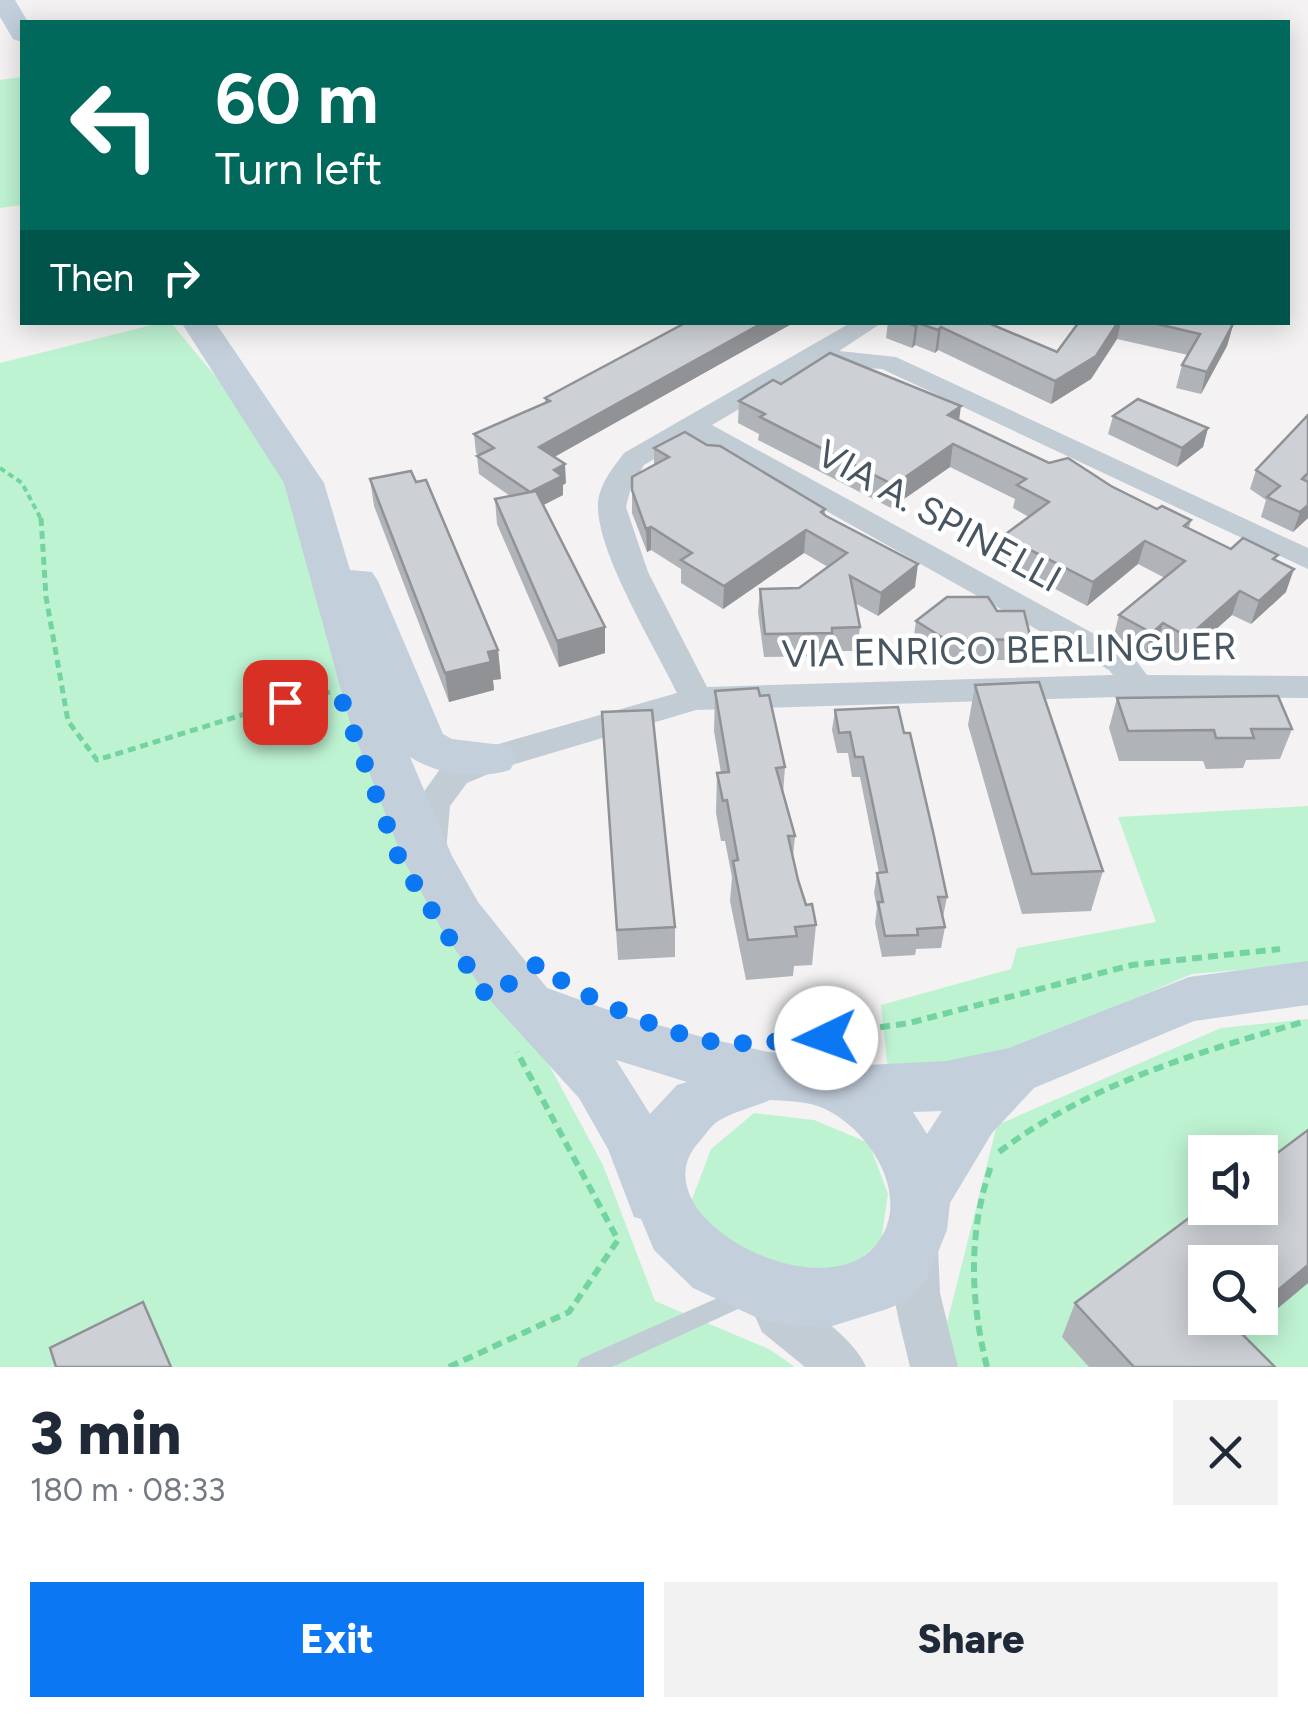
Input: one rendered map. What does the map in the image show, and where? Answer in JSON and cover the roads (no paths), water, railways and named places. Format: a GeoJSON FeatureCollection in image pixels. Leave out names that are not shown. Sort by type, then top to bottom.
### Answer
{"type":"FeatureCollection","features":[{"type":"Feature","properties":{"kind":"main road"},"geometry":{"type":"LineString","coordinates":[[3,0],[20,30]]}},
{"type":"Feature","properties":{"kind":"main road"},"geometry":{"type":"LineString","coordinates":[[200,325],[304,483],[374,726],[428,859],[498,970],[523,1027],[599,1082],[634,1140],[666,1238],[692,1275],[754,1309],[824,1314],[865,1298],[896,1270],[918,1216],[972,1116],[1014,1071]]}},
{"type":"Feature","properties":{"kind":"main road"},"geometry":{"type":"LineString","coordinates":[[321,540],[339,547],[366,599],[424,744],[443,755],[493,758]]}},
{"type":"Feature","properties":{"kind":"main road"},"geometry":{"type":"LineString","coordinates":[[846,1091],[946,1086],[1014,1071],[1189,1000],[1297,972]]}},
{"type":"Feature","properties":{"kind":"main road"},"geometry":{"type":"LineString","coordinates":[[523,1027],[601,1034],[687,1060],[778,1058],[808,1078],[846,1091],[875,1110],[898,1135],[913,1164],[918,1216]]}},
{"type":"Feature","properties":{"kind":"main road"},"geometry":{"type":"LineString","coordinates":[[655,1197],[658,1160],[674,1127],[699,1101],[778,1058]]}},
{"type":"Feature","properties":{"kind":"street"},"geometry":{"type":"LineString","coordinates":[[696,699],[619,542],[612,510],[617,481],[634,459],[867,325]]}},
{"type":"Feature","properties":{"kind":"street"},"geometry":{"type":"LineString","coordinates":[[798,365],[829,358],[887,362],[1308,560]]}},
{"type":"Feature","properties":{"kind":"street","name":"VIA A. SPINELLI"},"geometry":{"type":"LineString","coordinates":[[694,426],[1120,662],[1138,686]]}},
{"type":"Feature","properties":{"kind":"street","name":"VIA ENRICO BERLINGUER"},"geometry":{"type":"LineString","coordinates":[[428,859],[433,804],[455,774],[493,758],[696,699],[1138,686],[1308,687]]}},
{"type":"Feature","properties":{"kind":"street"},"geometry":{"type":"LineString","coordinates":[[918,1216],[917,1293],[934,1367]]}},
{"type":"Feature","properties":{"kind":"street"},"geometry":{"type":"LineString","coordinates":[[754,1309],[842,1367]]}},
{"type":"Feature","properties":{"kind":"lane"},"geometry":{"type":"LineString","coordinates":[[588,1367],[754,1309]]}}]}
